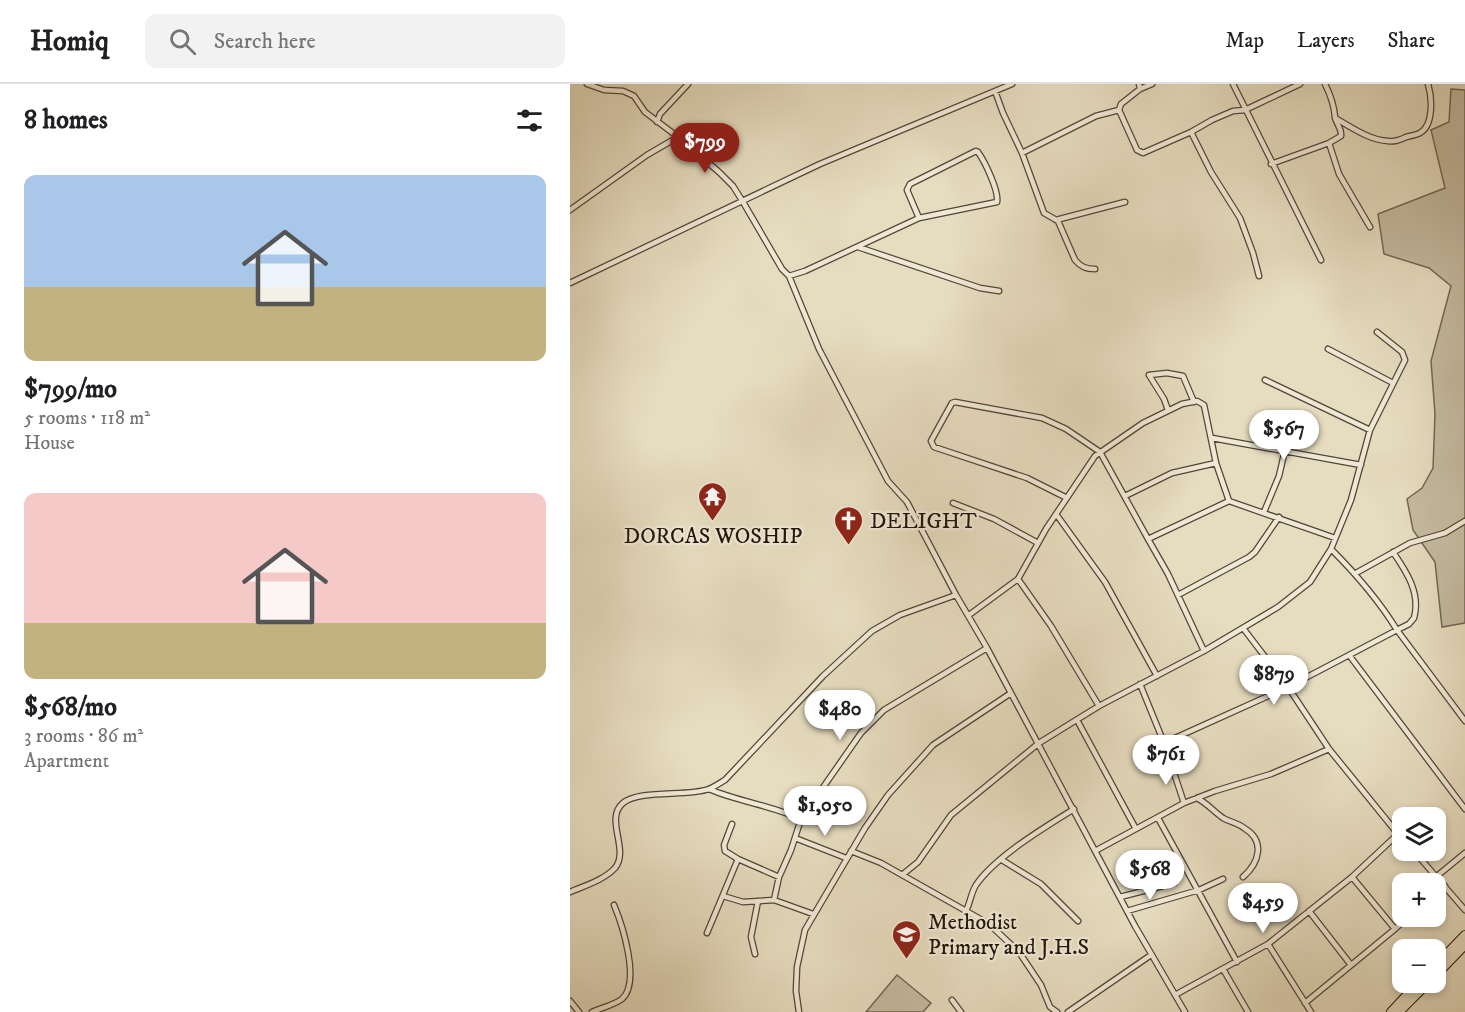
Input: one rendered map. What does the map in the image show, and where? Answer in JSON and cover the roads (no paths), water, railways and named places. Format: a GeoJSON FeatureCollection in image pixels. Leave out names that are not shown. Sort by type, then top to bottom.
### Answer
{"type":"FeatureCollection","features":[{"type":"Feature","properties":{"kind":"highway"},"geometry":{"type":"LineString","coordinates":[[1446,954],[1465,934]]}},
{"type":"Feature","properties":{"kind":"highway"},"geometry":{"type":"LineString","coordinates":[[1446,965],[1465,945]]}},
{"type":"Feature","properties":{"kind":"highway"},"geometry":{"type":"LineString","coordinates":[[1391,1012],[1409,993]]}},
{"type":"Feature","properties":{"kind":"highway"},"geometry":{"type":"LineString","coordinates":[[1400,1012],[1418,993]]}},
{"type":"Feature","properties":{"kind":"street"},"geometry":{"type":"LineString","coordinates":[[586,84],[604,90],[630,93],[645,112],[678,137],[733,186],[782,269],[789,276],[824,360],[888,481],[907,502],[1127,911],[1185,1012]]}},
{"type":"Feature","properties":{"kind":"street"},"geometry":{"type":"LineString","coordinates":[[657,122],[660,114],[688,84]]}},
{"type":"Feature","properties":{"kind":"street"},"geometry":{"type":"LineString","coordinates":[[570,283],[830,159],[1012,84]]}},
{"type":"Feature","properties":{"kind":"street"},"geometry":{"type":"LineString","coordinates":[[1152,84],[1139,87],[1121,104],[1119,110],[1140,153],[1191,132],[1233,111],[1245,110],[1299,84]]}},
{"type":"Feature","properties":{"kind":"street"},"geometry":{"type":"LineString","coordinates":[[1233,84],[1320,260]]}},
{"type":"Feature","properties":{"kind":"street"},"geometry":{"type":"LineString","coordinates":[[1271,164],[1329,143],[1341,135],[1335,118],[1336,110],[1325,84]]}},
{"type":"Feature","properties":{"kind":"street"},"geometry":{"type":"LineString","coordinates":[[1335,118],[1370,137],[1389,142],[1416,135],[1422,132],[1430,113],[1431,101],[1428,84]]}},
{"type":"Feature","properties":{"kind":"street"},"geometry":{"type":"LineString","coordinates":[[995,91],[1022,153],[1044,213],[1056,220],[1075,260],[1084,268],[1095,269]]}},
{"type":"Feature","properties":{"kind":"street"},"geometry":{"type":"LineString","coordinates":[[1022,153],[1096,116],[1119,110]]}},
{"type":"Feature","properties":{"kind":"street"},"geometry":{"type":"LineString","coordinates":[[1191,132],[1211,172],[1240,218],[1259,276]]}},
{"type":"Feature","properties":{"kind":"street"},"geometry":{"type":"LineString","coordinates":[[570,210],[647,155],[678,137]]}},
{"type":"Feature","properties":{"kind":"street"},"geometry":{"type":"LineString","coordinates":[[1329,143],[1339,174],[1370,227]]}},
{"type":"Feature","properties":{"kind":"street"},"geometry":{"type":"LineString","coordinates":[[789,276],[794,276],[919,218],[997,202],[998,197],[978,152],[909,184],[907,190],[919,218]]}},
{"type":"Feature","properties":{"kind":"street"},"geometry":{"type":"LineString","coordinates":[[1056,220],[1125,202]]}},
{"type":"Feature","properties":{"kind":"street"},"geometry":{"type":"LineString","coordinates":[[858,246],[980,288],[999,291]]}},
{"type":"Feature","properties":{"kind":"street"},"geometry":{"type":"LineString","coordinates":[[902,875],[918,862],[951,815],[1039,744],[1099,706],[1244,628],[1296,595],[1314,577],[1331,549],[1351,500],[1370,430],[1405,360],[1402,352],[1377,332]]}},
{"type":"Feature","properties":{"kind":"street"},"geometry":{"type":"LineString","coordinates":[[1328,349],[1393,383]]}},
{"type":"Feature","properties":{"kind":"street"},"geometry":{"type":"LineString","coordinates":[[1168,410],[1149,375],[1167,373],[1183,376],[1194,402]]}},
{"type":"Feature","properties":{"kind":"street"},"geometry":{"type":"LineString","coordinates":[[1265,380],[1370,430]]}},
{"type":"Feature","properties":{"kind":"street"},"geometry":{"type":"LineString","coordinates":[[969,615],[1018,579],[1038,543],[1093,458],[1125,434],[1168,410],[1194,402],[1200,402],[1206,407],[1216,463],[1229,501]]}},
{"type":"Feature","properties":{"kind":"street"},"geometry":{"type":"LineString","coordinates":[[1067,498],[1027,478],[934,447],[931,441],[952,403],[1042,418],[1066,429],[1100,452],[1149,539],[1204,651]]}},
{"type":"Feature","properties":{"kind":"street"},"geometry":{"type":"LineString","coordinates":[[1212,438],[1361,465]]}},
{"type":"Feature","properties":{"kind":"street"},"geometry":{"type":"LineString","coordinates":[[1264,512],[1279,476],[1285,450]]}},
{"type":"Feature","properties":{"kind":"street"},"geometry":{"type":"LineString","coordinates":[[1125,496],[1172,473],[1216,463]]}},
{"type":"Feature","properties":{"kind":"street"},"geometry":{"type":"LineString","coordinates":[[1149,539],[1229,501],[1335,538]]}},
{"type":"Feature","properties":{"kind":"street"},"geometry":{"type":"LineString","coordinates":[[953,503],[994,519],[1038,543]]}},
{"type":"Feature","properties":{"kind":"street"},"geometry":{"type":"LineString","coordinates":[[1056,514],[1105,582],[1157,676]]}},
{"type":"Feature","properties":{"kind":"street"},"geometry":{"type":"LineString","coordinates":[[1178,595],[1249,557],[1279,518]]}},
{"type":"Feature","properties":{"kind":"street"},"geometry":{"type":"LineString","coordinates":[[1356,573],[1410,543],[1445,533],[1465,521]]}},
{"type":"Feature","properties":{"kind":"street"},"geometry":{"type":"LineString","coordinates":[[1331,549],[1356,573],[1383,607],[1397,630],[1465,721]]}},
{"type":"Feature","properties":{"kind":"street"},"geometry":{"type":"LineString","coordinates":[[1164,743],[1288,687],[1408,624],[1414,618],[1416,602],[1413,586],[1393,552]]}},
{"type":"Feature","properties":{"kind":"street"},"geometry":{"type":"LineString","coordinates":[[1018,579],[1051,626],[1099,706]]}},
{"type":"Feature","properties":{"kind":"street"},"geometry":{"type":"LineString","coordinates":[[570,892],[605,876],[616,867],[619,860],[619,848],[616,815],[619,807],[626,800],[709,789],[725,780],[823,676],[872,631],[900,615],[956,594]]}},
{"type":"Feature","properties":{"kind":"street"},"geometry":{"type":"LineString","coordinates":[[1244,628],[1288,687],[1329,749],[1392,827]]}},
{"type":"Feature","properties":{"kind":"street"},"geometry":{"type":"LineString","coordinates":[[774,900],[779,877],[801,819],[845,754],[870,723],[884,710],[987,648]]}},
{"type":"Feature","properties":{"kind":"street"},"geometry":{"type":"LineString","coordinates":[[1349,655],[1465,809]]}},
{"type":"Feature","properties":{"kind":"street"},"geometry":{"type":"LineString","coordinates":[[1140,684],[1164,743],[1184,803]]}},
{"type":"Feature","properties":{"kind":"street"},"geometry":{"type":"LineString","coordinates":[[799,1012],[796,991],[797,967],[803,937],[813,914],[846,858],[888,795],[925,753],[945,735],[1011,693]]}},
{"type":"Feature","properties":{"kind":"street"},"geometry":{"type":"LineString","coordinates":[[1077,720],[1137,829]]}},
{"type":"Feature","properties":{"kind":"street"},"geometry":{"type":"LineString","coordinates":[[1095,851],[1184,803],[1271,774],[1329,749]]}},
{"type":"Feature","properties":{"kind":"street"},"geometry":{"type":"LineString","coordinates":[[709,789],[727,797],[783,811],[801,819]]}},
{"type":"Feature","properties":{"kind":"street"},"geometry":{"type":"LineString","coordinates":[[1196,798],[1223,817],[1247,829],[1254,836],[1258,843],[1256,860],[1251,870],[1243,878]]}},
{"type":"Feature","properties":{"kind":"street"},"geometry":{"type":"LineString","coordinates":[[966,911],[977,884],[1002,860],[1074,809]]}},
{"type":"Feature","properties":{"kind":"street"},"geometry":{"type":"LineString","coordinates":[[1158,818],[1236,962]]}},
{"type":"Feature","properties":{"kind":"street"},"geometry":{"type":"LineString","coordinates":[[732,824],[724,849],[738,859],[779,877]]}},
{"type":"Feature","properties":{"kind":"street"},"geometry":{"type":"LineString","coordinates":[[795,838],[846,858]]}},
{"type":"Feature","properties":{"kind":"street"},"geometry":{"type":"LineString","coordinates":[[1175,995],[1268,944],[1352,877],[1392,840]]}},
{"type":"Feature","properties":{"kind":"street"},"geometry":{"type":"LineString","coordinates":[[851,851],[881,862],[989,924],[1019,952],[1041,985],[1050,1007],[1057,1012]]}},
{"type":"Feature","properties":{"kind":"street"},"geometry":{"type":"LineString","coordinates":[[1441,873],[1465,853]]}},
{"type":"Feature","properties":{"kind":"street"},"geometry":{"type":"LineString","coordinates":[[707,933],[738,859]]}},
{"type":"Feature","properties":{"kind":"street"},"geometry":{"type":"LineString","coordinates":[[1002,860],[1041,884],[1078,921]]}},
{"type":"Feature","properties":{"kind":"street"},"geometry":{"type":"LineString","coordinates":[[1423,861],[1434,873]]}},
{"type":"Feature","properties":{"kind":"street"},"geometry":{"type":"LineString","coordinates":[[1305,1003],[1395,929],[1352,877]]}},
{"type":"Feature","properties":{"kind":"street"},"geometry":{"type":"LineString","coordinates":[[1127,911],[1199,890],[1223,879]]}},
{"type":"Feature","properties":{"kind":"street"},"geometry":{"type":"LineString","coordinates":[[1120,897],[1174,883]]}},
{"type":"Feature","properties":{"kind":"street"},"geometry":{"type":"LineString","coordinates":[[1446,886],[1465,910]]}},
{"type":"Feature","properties":{"kind":"street"},"geometry":{"type":"LineString","coordinates":[[723,896],[743,902],[774,900],[813,914]]}},
{"type":"Feature","properties":{"kind":"street"},"geometry":{"type":"LineString","coordinates":[[755,954],[750,937],[758,901]]}},
{"type":"Feature","properties":{"kind":"street"},"geometry":{"type":"LineString","coordinates":[[592,1012],[622,998],[628,985],[629,953],[614,904]]}},
{"type":"Feature","properties":{"kind":"street"},"geometry":{"type":"LineString","coordinates":[[1309,911],[1351,965]]}},
{"type":"Feature","properties":{"kind":"street"},"geometry":{"type":"LineString","coordinates":[[1268,944],[1311,1012]]}},
{"type":"Feature","properties":{"kind":"street"},"geometry":{"type":"LineString","coordinates":[[1068,1012],[1151,955]]}},
{"type":"Feature","properties":{"kind":"street"},"geometry":{"type":"LineString","coordinates":[[1223,969],[1248,1012]]}},
{"type":"Feature","properties":{"kind":"street"},"geometry":{"type":"LineString","coordinates":[[952,1000],[961,1012]]}},
{"type":"Feature","properties":{"kind":"street"},"geometry":{"type":"LineString","coordinates":[[570,1001],[579,1012]]}},
{"type":"Feature","properties":{"kind":"place","name":"DORCAS WOSHIP"},"geometry":{"type":"Point","coordinates":[713,522]}},
{"type":"Feature","properties":{"kind":"place","name":"DELIGHT"},"geometry":{"type":"Point","coordinates":[849,546]}},
{"type":"Feature","properties":{"kind":"place","name":"Methodist Primary and J.H.S"},"geometry":{"type":"Point","coordinates":[907,960]}}]}
